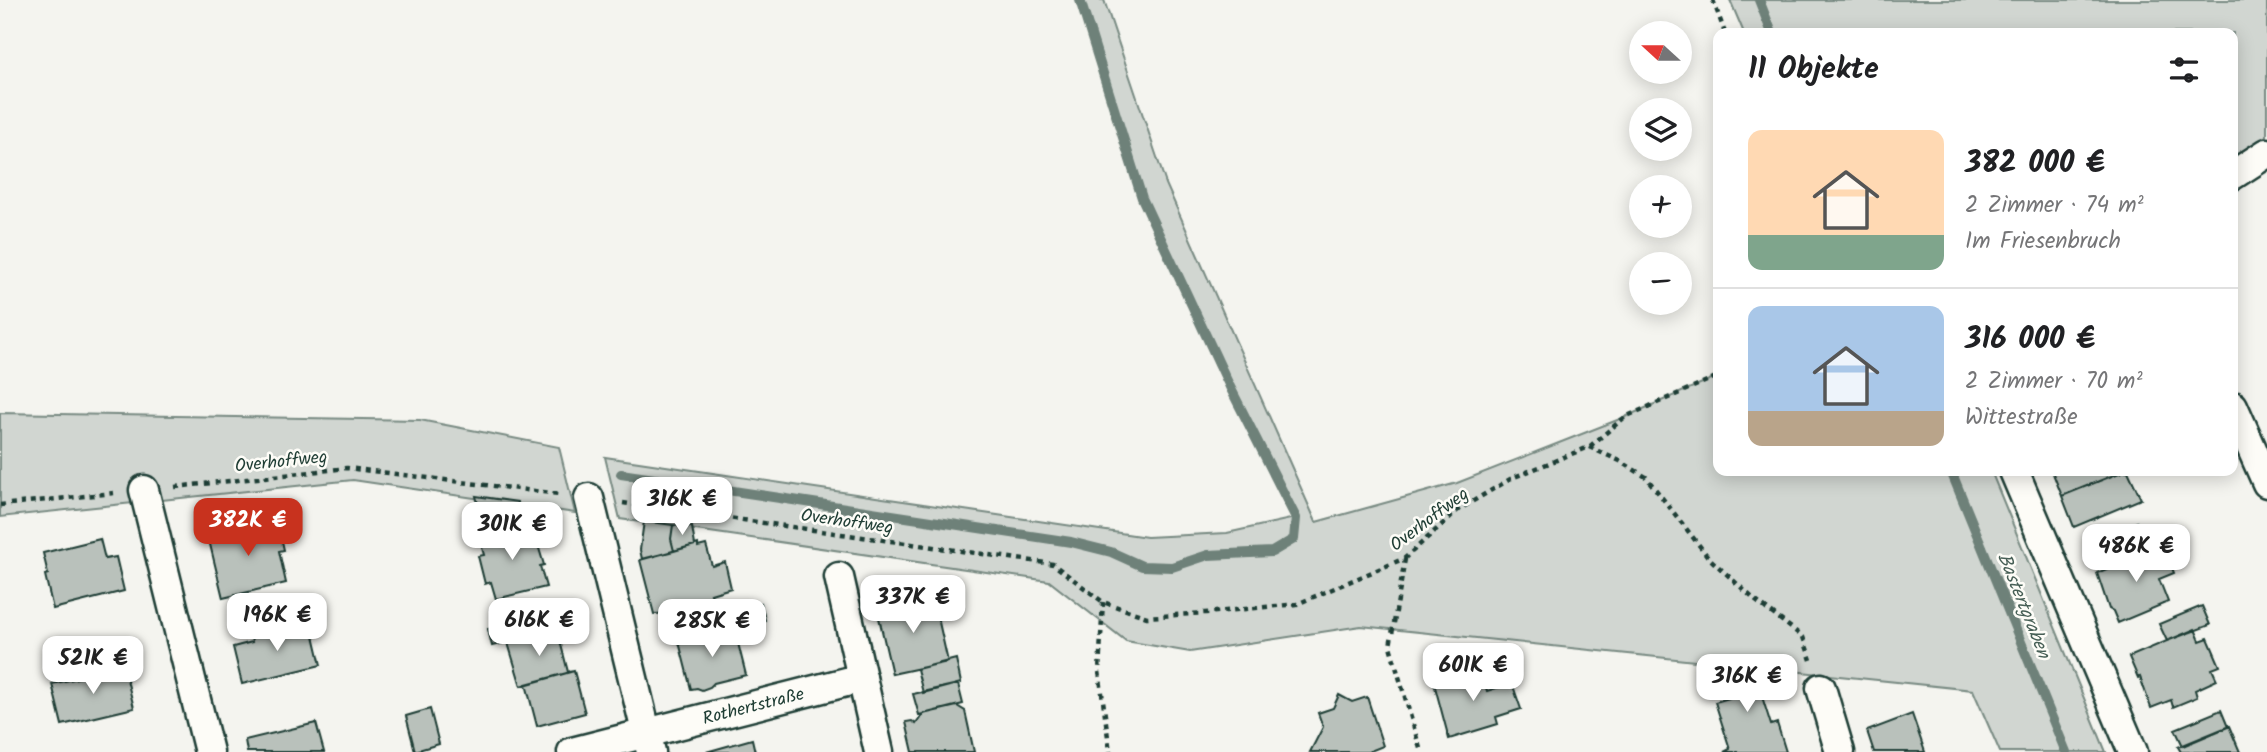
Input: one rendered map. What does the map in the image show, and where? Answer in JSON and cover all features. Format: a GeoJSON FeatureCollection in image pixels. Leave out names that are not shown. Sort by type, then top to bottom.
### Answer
{"type":"FeatureCollection","features":[{"type":"Feature","properties":{"kind":"street"},"geometry":{"type":"LineString","coordinates":[[2238,173],[2267,153]]}},
{"type":"Feature","properties":{"kind":"street"},"geometry":{"type":"LineString","coordinates":[[2238,417],[2267,483]]}},
{"type":"Feature","properties":{"kind":"street"},"geometry":{"type":"LineString","coordinates":[[2016,476],[2133,752]]}},
{"type":"Feature","properties":{"kind":"street"},"geometry":{"type":"LineString","coordinates":[[144,490],[209,752]]}},
{"type":"Feature","properties":{"kind":"street"},"geometry":{"type":"LineString","coordinates":[[589,498],[648,742]]}},
{"type":"Feature","properties":{"kind":"street"},"geometry":{"type":"LineString","coordinates":[[839,577],[879,752]]}},
{"type":"Feature","properties":{"kind":"street","name":"Rothertstraße"},"geometry":{"type":"LineString","coordinates":[[572,752],[648,742],[862,678]]}},
{"type":"Feature","properties":{"kind":"street"},"geometry":{"type":"LineString","coordinates":[[1821,688],[1840,752]]}},
{"type":"Feature","properties":{"kind":"path"},"geometry":{"type":"LineString","coordinates":[[1713,0],[1723,28]]}},
{"type":"Feature","properties":{"kind":"path","name":"Overhoffweg"},"geometry":{"type":"LineString","coordinates":[[0,505],[347,468],[589,498],[1053,564],[1103,602],[1147,617],[1205,614],[1297,604],[1405,558],[1458,510],[1512,478],[1589,447],[1625,417],[1713,378]]}},
{"type":"Feature","properties":{"kind":"path"},"geometry":{"type":"LineString","coordinates":[[1589,447],[1646,477],[1709,558],[1756,601],[1803,637],[1821,688]]}},
{"type":"Feature","properties":{"kind":"path"},"geometry":{"type":"LineString","coordinates":[[1405,558],[1390,646],[1421,752]]}},
{"type":"Feature","properties":{"kind":"path"},"geometry":{"type":"LineString","coordinates":[[1103,602],[1099,671],[1110,752]]}},
{"type":"Feature","properties":{"kind":"shaded area"},"geometry":{"type":"Polygon","coordinates":[[[1080,0],[1104,0],[1166,184],[1316,522],[1457,483],[1625,417],[1713,378],[1713,476],[1993,476],[2106,752],[2000,752],[1973,690],[1361,626],[1190,652],[1126,641],[1049,581],[620,519],[605,457],[1147,537],[1227,533],[1295,518],[1230,387],[1142,198],[1080,0]]]}},
{"type":"Feature","properties":{"kind":"shaded area"},"geometry":{"type":"Polygon","coordinates":[[[1730,0],[2267,0],[2267,136],[2238,155],[2238,28],[1742,28],[1730,0]]]}},
{"type":"Feature","properties":{"kind":"shaded area"},"geometry":{"type":"Polygon","coordinates":[[[0,413],[420,420],[559,447],[575,513],[353,480],[0,517],[0,413]]]}},
{"type":"Feature","properties":{"kind":"building"},"geometry":{"type":"Polygon","coordinates":[[[2054,476],[2112,476],[2062,496],[2054,476]]]}},
{"type":"Feature","properties":{"kind":"building"},"geometry":{"type":"Polygon","coordinates":[[[2112,476],[2130,476],[2141,499],[2074,527],[2062,496],[2112,476]]]}},
{"type":"Feature","properties":{"kind":"building"},"geometry":{"type":"Polygon","coordinates":[[[476,496],[517,502],[523,526],[486,536],[476,496]]]}},
{"type":"Feature","properties":{"kind":"building"},"geometry":{"type":"Polygon","coordinates":[[[277,519],[284,550],[279,551],[286,583],[223,598],[208,536],[277,519]]]}},
{"type":"Feature","properties":{"kind":"building"},"geometry":{"type":"Polygon","coordinates":[[[644,521],[673,525],[671,539],[674,551],[642,559],[640,550],[644,521]]]}},
{"type":"Feature","properties":{"kind":"building"},"geometry":{"type":"Polygon","coordinates":[[[2137,522],[2149,551],[2109,568],[2096,539],[2137,522]]]}},
{"type":"Feature","properties":{"kind":"building"},"geometry":{"type":"Polygon","coordinates":[[[529,525],[544,565],[540,566],[546,587],[496,599],[491,582],[485,584],[478,556],[484,555],[479,537],[529,525]]]}},
{"type":"Feature","properties":{"kind":"building"},"geometry":{"type":"Polygon","coordinates":[[[673,525],[692,527],[695,545],[674,551],[671,539],[673,525]]]}},
{"type":"Feature","properties":{"kind":"building"},"geometry":{"type":"Polygon","coordinates":[[[100,539],[105,559],[116,557],[124,591],[53,609],[43,553],[100,539]]]}},
{"type":"Feature","properties":{"kind":"building"},"geometry":{"type":"Polygon","coordinates":[[[698,544],[698,547],[706,545],[712,566],[725,562],[731,588],[711,594],[713,599],[678,608],[675,613],[654,614],[640,560],[698,544]]]}},
{"type":"Feature","properties":{"kind":"building"},"geometry":{"type":"Polygon","coordinates":[[[2163,545],[2174,573],[2159,579],[2168,602],[2118,623],[2113,611],[2109,609],[2097,573],[2163,545]]]}},
{"type":"Feature","properties":{"kind":"building"},"geometry":{"type":"Polygon","coordinates":[[[919,595],[929,601],[934,600],[948,662],[892,674],[877,609],[902,604],[906,598],[919,595]]]}},
{"type":"Feature","properties":{"kind":"building"},"geometry":{"type":"Polygon","coordinates":[[[761,603],[765,620],[718,631],[713,615],[761,603]]]}},
{"type":"Feature","properties":{"kind":"building"},"geometry":{"type":"Polygon","coordinates":[[[2202,606],[2210,625],[2167,641],[2159,624],[2202,606]]]}},
{"type":"Feature","properties":{"kind":"building"},"geometry":{"type":"Polygon","coordinates":[[[539,616],[544,633],[492,646],[488,629],[539,616]]]}},
{"type":"Feature","properties":{"kind":"building"},"geometry":{"type":"Polygon","coordinates":[[[298,623],[299,630],[312,627],[321,665],[242,684],[233,647],[252,642],[250,634],[298,623]]]}},
{"type":"Feature","properties":{"kind":"building"},"geometry":{"type":"Polygon","coordinates":[[[734,627],[746,675],[714,683],[702,690],[691,689],[679,642],[734,627]]]}},
{"type":"Feature","properties":{"kind":"building"},"geometry":{"type":"Polygon","coordinates":[[[557,629],[568,672],[574,671],[521,686],[508,643],[557,629]]]}},
{"type":"Feature","properties":{"kind":"building"},"geometry":{"type":"Polygon","coordinates":[[[2195,629],[2200,641],[2208,638],[2220,666],[2212,669],[2217,680],[2195,690],[2197,697],[2173,707],[2171,700],[2151,708],[2140,677],[2138,678],[2129,657],[2195,629]]]}},
{"type":"Feature","properties":{"kind":"building"},"geometry":{"type":"Polygon","coordinates":[[[956,659],[961,683],[923,693],[917,669],[956,659]]]}},
{"type":"Feature","properties":{"kind":"building"},"geometry":{"type":"Polygon","coordinates":[[[1718,664],[1759,669],[1758,684],[1771,725],[1777,723],[1786,752],[1724,752],[1730,749],[1715,702],[1729,698],[1718,664]]]}},
{"type":"Feature","properties":{"kind":"building"},"geometry":{"type":"Polygon","coordinates":[[[124,667],[134,708],[62,725],[52,684],[124,667]]]}},
{"type":"Feature","properties":{"kind":"building"},"geometry":{"type":"Polygon","coordinates":[[[1480,668],[1487,691],[1512,683],[1521,709],[1496,717],[1498,724],[1449,739],[1434,683],[1480,668]]]}},
{"type":"Feature","properties":{"kind":"building"},"geometry":{"type":"Polygon","coordinates":[[[574,671],[585,713],[537,726],[526,684],[574,671]]]}},
{"type":"Feature","properties":{"kind":"building"},"geometry":{"type":"Polygon","coordinates":[[[958,684],[963,704],[919,715],[913,694],[958,684]]]}},
{"type":"Feature","properties":{"kind":"building"},"geometry":{"type":"Polygon","coordinates":[[[1339,695],[1352,702],[1367,697],[1383,746],[1368,752],[1310,752],[1323,727],[1318,713],[1333,708],[1339,695]]]}},
{"type":"Feature","properties":{"kind":"building"},"geometry":{"type":"Polygon","coordinates":[[[957,706],[965,711],[974,752],[913,752],[906,722],[912,721],[916,724],[923,714],[957,706]]]}},
{"type":"Feature","properties":{"kind":"building"},"geometry":{"type":"Polygon","coordinates":[[[430,709],[439,744],[415,751],[406,716],[430,709]]]}},
{"type":"Feature","properties":{"kind":"building"},"geometry":{"type":"Polygon","coordinates":[[[2221,710],[2228,727],[2183,746],[2175,729],[2221,710]]]}},
{"type":"Feature","properties":{"kind":"building"},"geometry":{"type":"Polygon","coordinates":[[[1912,714],[1925,752],[1874,752],[1867,731],[1912,714]]]}},
{"type":"Feature","properties":{"kind":"building"},"geometry":{"type":"Polygon","coordinates":[[[316,723],[324,752],[247,752],[245,740],[316,723]]]}},
{"type":"Feature","properties":{"kind":"building"},"geometry":{"type":"Polygon","coordinates":[[[2229,726],[2240,752],[2181,752],[2178,747],[2229,726]]]}},
{"type":"Feature","properties":{"kind":"building"},"geometry":{"type":"Polygon","coordinates":[[[752,739],[755,752],[706,752],[752,739]]]}},
{"type":"Feature","properties":{"kind":"waterway"},"geometry":{"type":"LineString","coordinates":[[621,474],[1071,542],[1111,552],[1142,566],[1172,567],[1208,555],[1272,552],[1294,539],[1296,518],[1230,387],[1142,198],[1080,0]]}},
{"type":"Feature","properties":{"kind":"waterway","name":"Bastertgraben"},"geometry":{"type":"LineString","coordinates":[[1759,0],[1770,28]]}},
{"type":"Feature","properties":{"kind":"waterway","name":"Bastertgraben"},"geometry":{"type":"LineString","coordinates":[[1953,476],[2066,752]]}}]}
